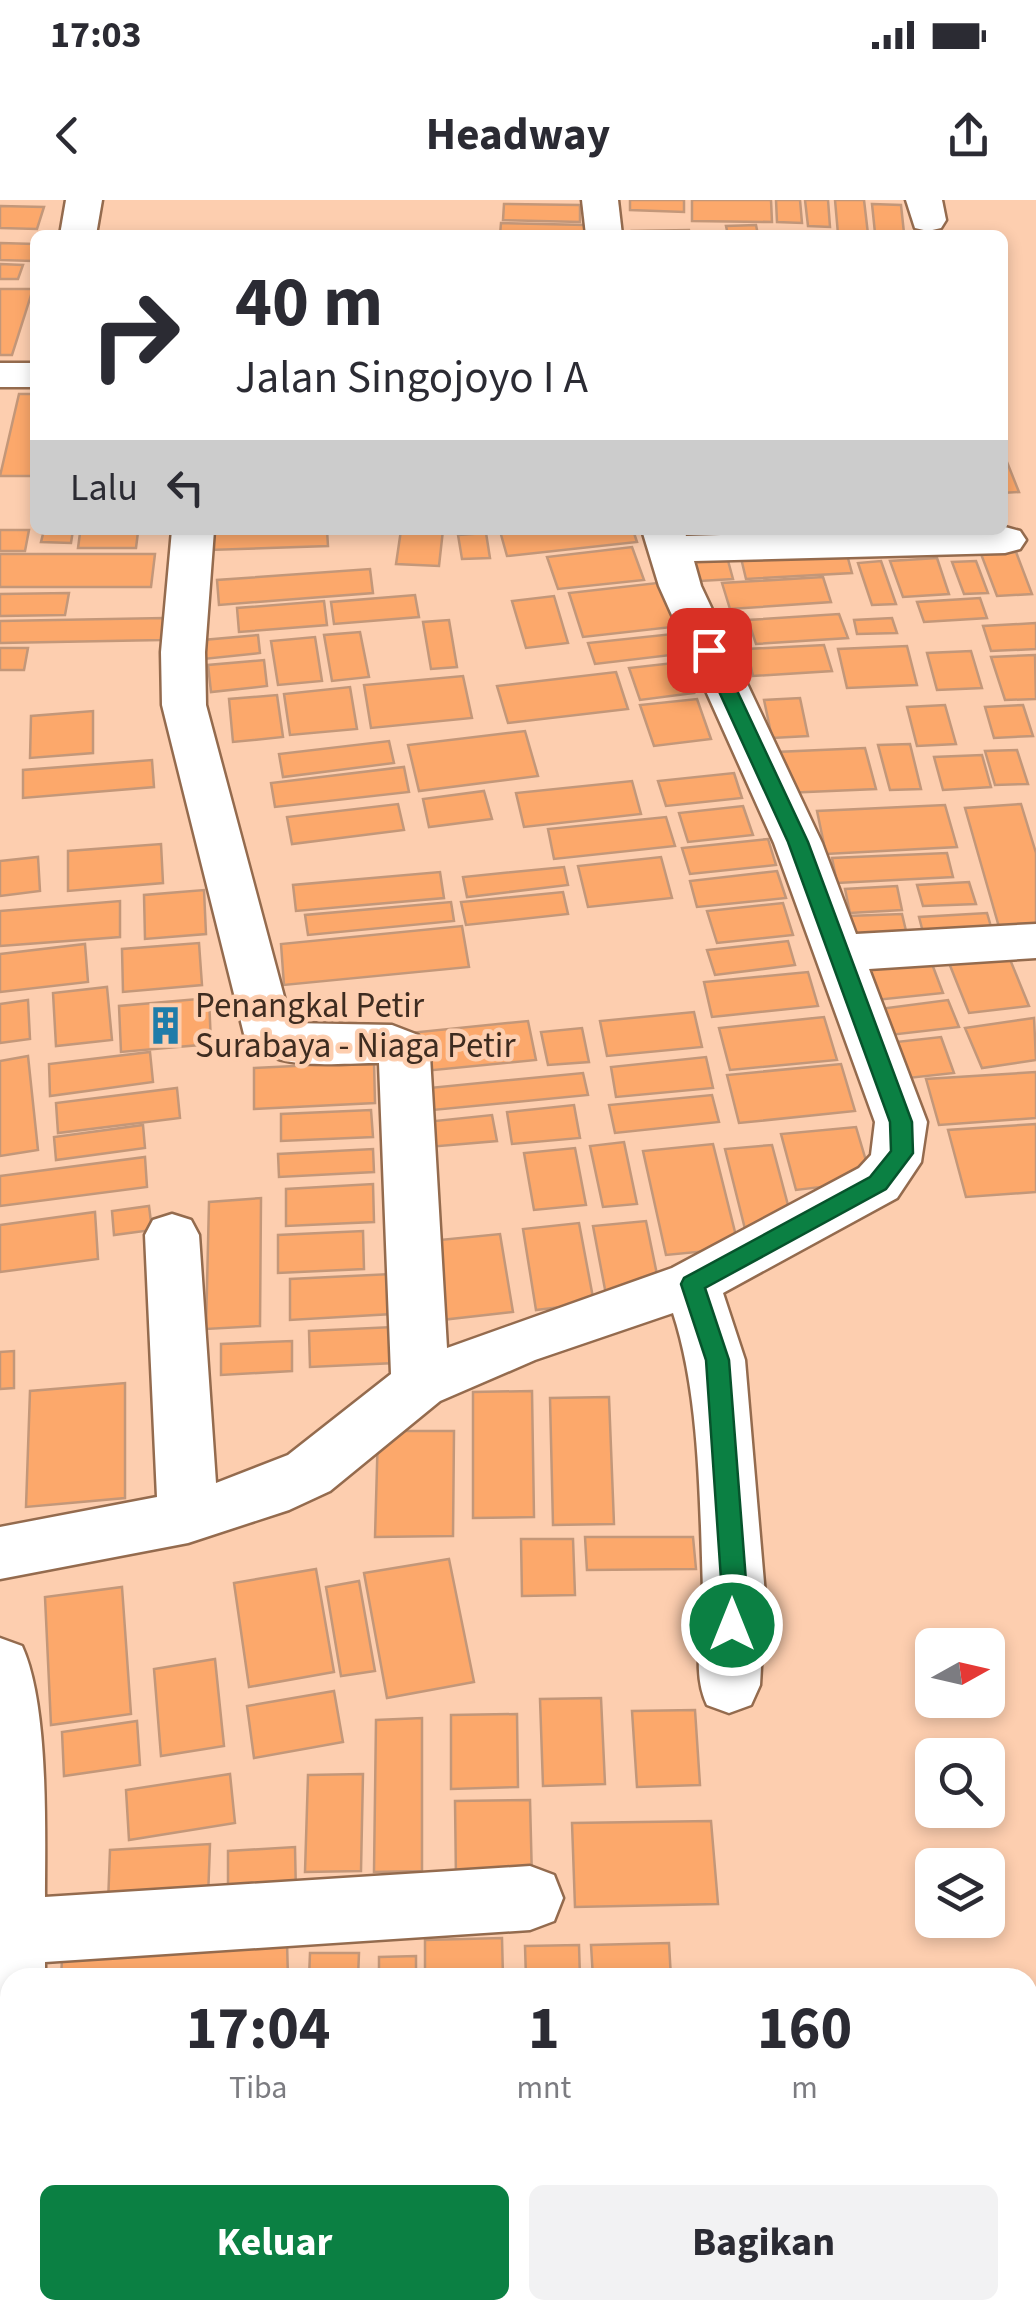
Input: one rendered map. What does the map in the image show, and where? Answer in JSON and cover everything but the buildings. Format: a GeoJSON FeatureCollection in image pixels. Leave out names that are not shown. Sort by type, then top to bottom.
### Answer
{"type":"FeatureCollection","features":[{"type":"Feature","properties":{"kind":"street"},"geometry":{"type":"LineString","coordinates":[[79,230],[84,200]]}},
{"type":"Feature","properties":{"kind":"street"},"geometry":{"type":"LineString","coordinates":[[600,200],[603,230]]}},
{"type":"Feature","properties":{"kind":"street"},"geometry":{"type":"LineString","coordinates":[[0,376],[30,375]]}},
{"type":"Feature","properties":{"kind":"street"},"geometry":{"type":"LineString","coordinates":[[192,535],[184,634],[184,704],[269,1034],[289,1043],[392,1044],[404,1056],[420,1384]]}},
{"type":"Feature","properties":{"kind":"street"},"geometry":{"type":"LineString","coordinates":[[0,1554],[188,1517],[268,1492],[309,1473],[420,1384],[515,1344],[692,1284],[878,1183],[902,1153],[901,1122],[798,842],[680,586],[666,540],[767,544],[1005,540]]}},
{"type":"Feature","properties":{"kind":"street"},"geometry":{"type":"LineString","coordinates":[[839,954],[1036,940]]}},
{"type":"Feature","properties":{"kind":"street"},"geometry":{"type":"LineString","coordinates":[[172,1235],[188,1517]]}},
{"type":"Feature","properties":{"kind":"street"},"geometry":{"type":"LineString","coordinates":[[692,1284],[718,1360],[734,1594],[729,1685]]}},
{"type":"Feature","properties":{"kind":"street"},"geometry":{"type":"LineString","coordinates":[[0,1666],[12,1791],[12,1955],[353,1907],[530,1898]]}},
{"type":"Feature","properties":{"kind":"place","name":"Penangkal Petir Surabaya - Niaga Petir"},"geometry":{"type":"Point","coordinates":[165,1025]}},
{"type":"Feature","properties":{"kind":"route"},"geometry":{"type":"LineString","coordinates":[[709,650],[798,842],[901,1122],[902,1153],[878,1183],[692,1284],[718,1360],[734,1594],[732,1625]]}}]}
